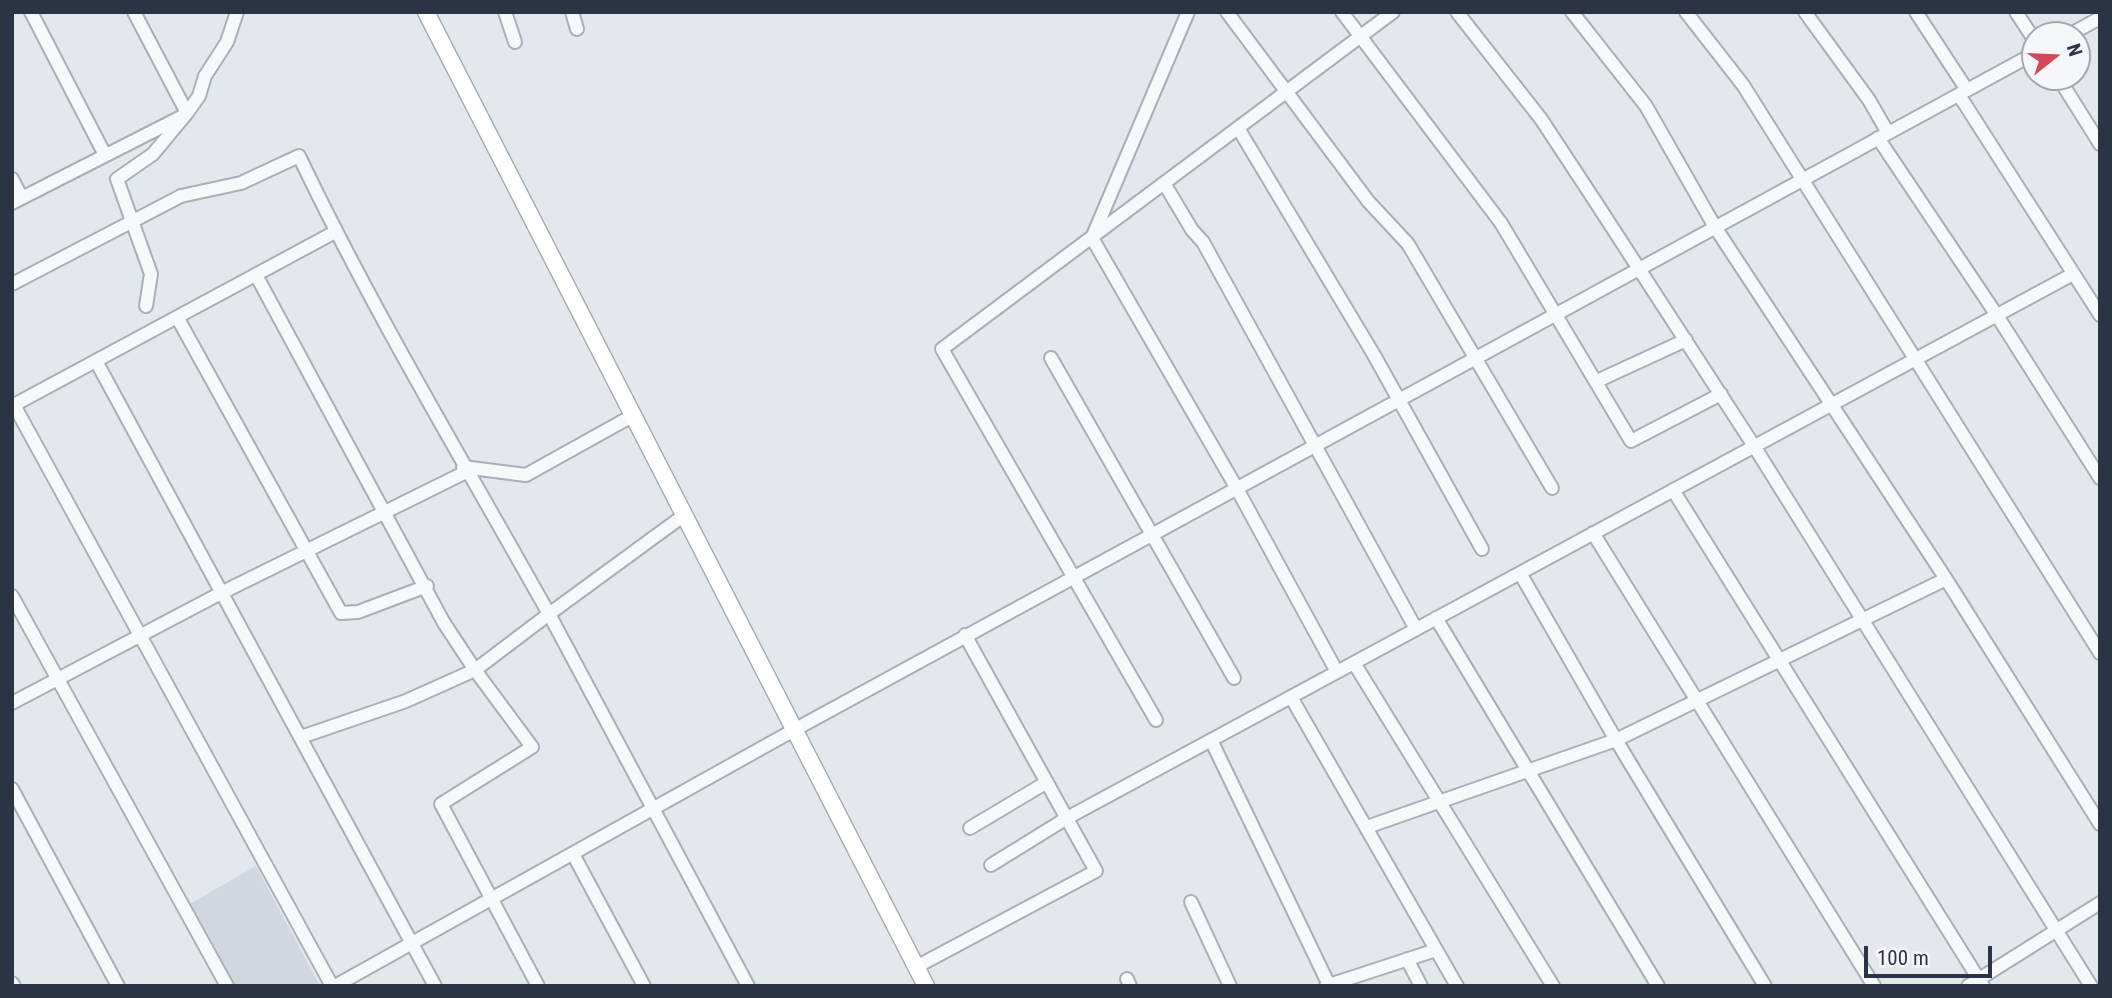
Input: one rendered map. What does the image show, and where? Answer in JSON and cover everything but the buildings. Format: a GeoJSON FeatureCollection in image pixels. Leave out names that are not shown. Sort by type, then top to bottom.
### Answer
{"type":"FeatureCollection","features":[{"type":"Feature","properties":{"kind":"main road"},"geometry":{"type":"LineString","coordinates":[[426,12],[926,986]]}},
{"type":"Feature","properties":{"kind":"street"},"geometry":{"type":"LineString","coordinates":[[31,12],[105,155]]}},
{"type":"Feature","properties":{"kind":"street"},"geometry":{"type":"LineString","coordinates":[[134,12],[187,113]]}},
{"type":"Feature","properties":{"kind":"street"},"geometry":{"type":"LineString","coordinates":[[146,306],[151,274],[117,179],[153,154],[187,113],[199,96],[205,76],[227,42],[237,12]]}},
{"type":"Feature","properties":{"kind":"street"},"geometry":{"type":"LineString","coordinates":[[505,12],[514,42]]}},
{"type":"Feature","properties":{"kind":"street"},"geometry":{"type":"LineString","coordinates":[[572,12],[577,29]]}},
{"type":"Feature","properties":{"kind":"street"},"geometry":{"type":"LineString","coordinates":[[1092,238],[1188,12]]}},
{"type":"Feature","properties":{"kind":"street"},"geometry":{"type":"LineString","coordinates":[[1227,12],[1368,201],[1408,244],[1477,356],[1552,488]]}},
{"type":"Feature","properties":{"kind":"street"},"geometry":{"type":"LineString","coordinates":[[1342,12],[1501,223],[1631,440],[1721,394]]}},
{"type":"Feature","properties":{"kind":"street"},"geometry":{"type":"LineString","coordinates":[[1156,720],[942,349],[1393,12]]}},
{"type":"Feature","properties":{"kind":"street"},"geometry":{"type":"LineString","coordinates":[[1457,12],[1541,119],[1686,340],[2091,986]]}},
{"type":"Feature","properties":{"kind":"street"},"geometry":{"type":"LineString","coordinates":[[1572,12],[1646,106],[1715,226],[1946,579],[2100,824]]}},
{"type":"Feature","properties":{"kind":"street"},"geometry":{"type":"LineString","coordinates":[[1686,12],[1742,85],[2100,653]]}},
{"type":"Feature","properties":{"kind":"street"},"geometry":{"type":"LineString","coordinates":[[1805,12],[1869,100],[1883,135],[2100,478]]}},
{"type":"Feature","properties":{"kind":"street"},"geometry":{"type":"LineString","coordinates":[[1916,12],[2100,315]]}},
{"type":"Feature","properties":{"kind":"street"},"geometry":{"type":"LineString","coordinates":[[335,232],[13,406],[333,986],[413,944],[965,635],[2021,62]]}},
{"type":"Feature","properties":{"kind":"street"},"geometry":{"type":"LineString","coordinates":[[2067,91],[2100,144]]}},
{"type":"Feature","properties":{"kind":"street"},"geometry":{"type":"LineString","coordinates":[[12,179],[17,200],[187,113]]}},
{"type":"Feature","properties":{"kind":"street"},"geometry":{"type":"LineString","coordinates":[[1238,128],[1398,399],[1482,550]]}},
{"type":"Feature","properties":{"kind":"street"},"geometry":{"type":"LineString","coordinates":[[12,284],[181,196],[241,183],[299,156],[335,232],[465,469],[549,614],[651,810],[748,986]]}},
{"type":"Feature","properties":{"kind":"street"},"geometry":{"type":"LineString","coordinates":[[1164,183],[1192,230],[1203,242],[1416,629]]}},
{"type":"Feature","properties":{"kind":"street"},"geometry":{"type":"LineString","coordinates":[[1092,238],[1236,487],[1337,672]]}},
{"type":"Feature","properties":{"kind":"street"},"geometry":{"type":"LineString","coordinates":[[991,865],[1067,818],[2074,274]]}},
{"type":"Feature","properties":{"kind":"street"},"geometry":{"type":"LineString","coordinates":[[256,275],[427,586],[444,622],[475,670],[532,747],[441,804],[538,986]]}},
{"type":"Feature","properties":{"kind":"street"},"geometry":{"type":"LineString","coordinates":[[177,317],[305,551],[344,615],[427,586]]}},
{"type":"Feature","properties":{"kind":"street"},"geometry":{"type":"LineString","coordinates":[[1597,381],[1686,340]]}},
{"type":"Feature","properties":{"kind":"street"},"geometry":{"type":"LineString","coordinates":[[1051,358],[1234,678]]}},
{"type":"Feature","properties":{"kind":"street"},"geometry":{"type":"LineString","coordinates":[[96,361],[435,986]]}},
{"type":"Feature","properties":{"kind":"street"},"geometry":{"type":"LineString","coordinates":[[12,703],[465,469],[526,475],[632,416]]}},
{"type":"Feature","properties":{"kind":"street"},"geometry":{"type":"LineString","coordinates":[[1673,490],[1977,984],[2100,904]]}},
{"type":"Feature","properties":{"kind":"street"},"geometry":{"type":"LineString","coordinates":[[301,737],[406,701],[475,670],[684,516]]}},
{"type":"Feature","properties":{"kind":"street"},"geometry":{"type":"LineString","coordinates":[[1593,533],[1874,986]]}},
{"type":"Feature","properties":{"kind":"street"},"geometry":{"type":"LineString","coordinates":[[1520,573],[1616,740],[1765,986]]}},
{"type":"Feature","properties":{"kind":"street"},"geometry":{"type":"LineString","coordinates":[[1367,827],[1530,773],[1616,740],[1946,579]]}},
{"type":"Feature","properties":{"kind":"street"},"geometry":{"type":"LineString","coordinates":[[13,599],[227,986]]}},
{"type":"Feature","properties":{"kind":"street"},"geometry":{"type":"LineString","coordinates":[[1436,618],[1658,986]]}},
{"type":"Feature","properties":{"kind":"street"},"geometry":{"type":"LineString","coordinates":[[916,967],[1096,871],[965,635]]}},
{"type":"Feature","properties":{"kind":"street"},"geometry":{"type":"LineString","coordinates":[[1354,663],[1553,986]]}},
{"type":"Feature","properties":{"kind":"street"},"geometry":{"type":"LineString","coordinates":[[1291,697],[1457,986]]}},
{"type":"Feature","properties":{"kind":"street"},"geometry":{"type":"LineString","coordinates":[[1211,740],[1332,985],[1436,950]]}},
{"type":"Feature","properties":{"kind":"street"},"geometry":{"type":"LineString","coordinates":[[970,828],[1047,782]]}},
{"type":"Feature","properties":{"kind":"street"},"geometry":{"type":"LineString","coordinates":[[12,789],[118,986]]}},
{"type":"Feature","properties":{"kind":"street"},"geometry":{"type":"LineString","coordinates":[[573,854],[644,986]]}},
{"type":"Feature","properties":{"kind":"street"},"geometry":{"type":"LineString","coordinates":[[1191,902],[1230,986]]}},
{"type":"Feature","properties":{"kind":"street"},"geometry":{"type":"LineString","coordinates":[[1408,959],[1421,986]]}},
{"type":"Feature","properties":{"kind":"shaded area"},"geometry":{"type":"Polygon","coordinates":[[[256,866],[319,984],[316,986],[232,986],[188,905],[256,866]]]}}]}
